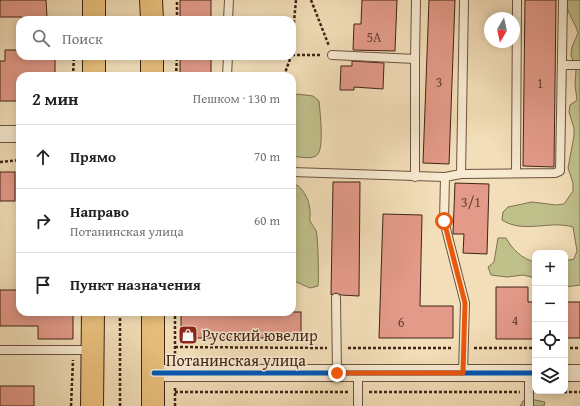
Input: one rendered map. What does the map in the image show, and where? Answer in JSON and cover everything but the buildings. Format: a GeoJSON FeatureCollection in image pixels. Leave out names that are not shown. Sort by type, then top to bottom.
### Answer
{"type":"FeatureCollection","features":[{"type":"Feature","properties":{"kind":"main road"},"geometry":{"type":"LineString","coordinates":[[94,0],[94,16]]}},
{"type":"Feature","properties":{"kind":"main road"},"geometry":{"type":"LineString","coordinates":[[152,0],[152,16]]}},
{"type":"Feature","properties":{"kind":"main road"},"geometry":{"type":"LineString","coordinates":[[94,60],[94,72]]}},
{"type":"Feature","properties":{"kind":"main road"},"geometry":{"type":"LineString","coordinates":[[152,60],[152,72]]}},
{"type":"Feature","properties":{"kind":"main road"},"geometry":{"type":"LineString","coordinates":[[92,406],[93,316]]}},
{"type":"Feature","properties":{"kind":"main road"},"geometry":{"type":"LineString","coordinates":[[153,316],[153,406]]}},
{"type":"Feature","properties":{"kind":"street"},"geometry":{"type":"LineString","coordinates":[[0,134],[16,134]]}},
{"type":"Feature","properties":{"kind":"street","name":"Потанинская улица"},"geometry":{"type":"LineString","coordinates":[[154,373],[532,373]]}},
{"type":"Feature","properties":{"kind":"street"},"geometry":{"type":"LineString","coordinates":[[568,373],[580,373]]}},
{"type":"Feature","properties":{"kind":"lane"},"geometry":{"type":"LineString","coordinates":[[228,0],[228,16]]}},
{"type":"Feature","properties":{"kind":"lane"},"geometry":{"type":"LineString","coordinates":[[415,177],[416,0]]}},
{"type":"Feature","properties":{"kind":"lane"},"geometry":{"type":"LineString","coordinates":[[461,174],[464,0]]}},
{"type":"Feature","properties":{"kind":"lane"},"geometry":{"type":"LineString","coordinates":[[516,173],[517,0]]}},
{"type":"Feature","properties":{"kind":"lane"},"geometry":{"type":"LineString","coordinates":[[296,172],[445,178],[461,174],[555,173],[560,171],[563,0]]}},
{"type":"Feature","properties":{"kind":"lane"},"geometry":{"type":"LineString","coordinates":[[332,55],[416,59]]}},
{"type":"Feature","properties":{"kind":"lane"},"geometry":{"type":"LineString","coordinates":[[227,72],[228,60]]}},
{"type":"Feature","properties":{"kind":"lane"},"geometry":{"type":"LineString","coordinates":[[562,66],[580,65]]}},
{"type":"Feature","properties":{"kind":"lane"},"geometry":{"type":"LineString","coordinates":[[445,178],[444,221],[465,303],[463,373]]}},
{"type":"Feature","properties":{"kind":"lane"},"geometry":{"type":"LineString","coordinates":[[336,298],[337,373]]}},
{"type":"Feature","properties":{"kind":"lane"},"geometry":{"type":"LineString","coordinates":[[0,350],[92,350]]}},
{"type":"Feature","properties":{"kind":"lane"},"geometry":{"type":"LineString","coordinates":[[358,373],[358,406]]}},
{"type":"Feature","properties":{"kind":"lane"},"geometry":{"type":"LineString","coordinates":[[529,406],[529,392],[532,373]]}},
{"type":"Feature","properties":{"kind":"path"},"geometry":{"type":"LineString","coordinates":[[177,0],[177,16]]}},
{"type":"Feature","properties":{"kind":"path"},"geometry":{"type":"LineString","coordinates":[[295,16],[296,0]]}},
{"type":"Feature","properties":{"kind":"path"},"geometry":{"type":"LineString","coordinates":[[296,55],[332,55],[311,0]]}},
{"type":"Feature","properties":{"kind":"path"},"geometry":{"type":"LineString","coordinates":[[73,72],[74,60]]}},
{"type":"Feature","properties":{"kind":"path"},"geometry":{"type":"LineString","coordinates":[[176,60],[176,72]]}},
{"type":"Feature","properties":{"kind":"path"},"geometry":{"type":"LineString","coordinates":[[285,72],[289,60]]}},
{"type":"Feature","properties":{"kind":"path"},"geometry":{"type":"LineString","coordinates":[[0,162],[16,160]]}},
{"type":"Feature","properties":{"kind":"path"},"geometry":{"type":"LineString","coordinates":[[120,316],[120,406]]}},
{"type":"Feature","properties":{"kind":"path"},"geometry":{"type":"LineString","coordinates":[[175,316],[175,360]]}},
{"type":"Feature","properties":{"kind":"path"},"geometry":{"type":"LineString","coordinates":[[175,347],[532,348]]}},
{"type":"Feature","properties":{"kind":"path"},"geometry":{"type":"LineString","coordinates":[[568,348],[580,348]]}},
{"type":"Feature","properties":{"kind":"path"},"geometry":{"type":"LineString","coordinates":[[175,384],[175,406]]}},
{"type":"Feature","properties":{"kind":"path"},"geometry":{"type":"LineString","coordinates":[[175,392],[580,392]]}},
{"type":"Feature","properties":{"kind":"green space"},"geometry":{"type":"Polygon","coordinates":[[[567,0],[580,0],[580,285],[568,287],[568,260],[574,259],[577,251],[573,227],[555,225],[528,227],[510,224],[502,220],[503,212],[508,207],[532,202],[556,205],[564,204],[573,191],[573,183],[568,168],[574,128],[569,112],[570,105],[577,100],[575,85],[576,70],[571,55],[572,47],[578,33],[567,5],[567,0]]]}},
{"type":"Feature","properties":{"kind":"green space"},"geometry":{"type":"Polygon","coordinates":[[[297,94],[313,96],[319,101],[321,144],[318,154],[313,157],[308,158],[296,156],[297,94]]]}},
{"type":"Feature","properties":{"kind":"green space"},"geometry":{"type":"Polygon","coordinates":[[[296,186],[305,194],[310,208],[310,221],[317,234],[318,286],[310,288],[296,282],[296,186]]]}},
{"type":"Feature","properties":{"kind":"green space"},"geometry":{"type":"Polygon","coordinates":[[[498,238],[506,238],[518,253],[532,261],[532,277],[523,275],[507,277],[491,275],[488,267],[494,262],[498,238]]]}},
{"type":"Feature","properties":{"kind":"green space"},"geometry":{"type":"Polygon","coordinates":[[[530,399],[545,402],[544,406],[520,406],[523,401],[530,399]]]}},
{"type":"Feature","properties":{"kind":"cycle path"},"geometry":{"type":"LineString","coordinates":[[154,373],[532,373]]}},
{"type":"Feature","properties":{"kind":"place","name":"Русский ювелир"},"geometry":{"type":"Point","coordinates":[188,335]}},
{"type":"Feature","properties":{"kind":"route"},"geometry":{"type":"LineString","coordinates":[[337,373],[463,373],[465,303],[444,221]]}}]}
